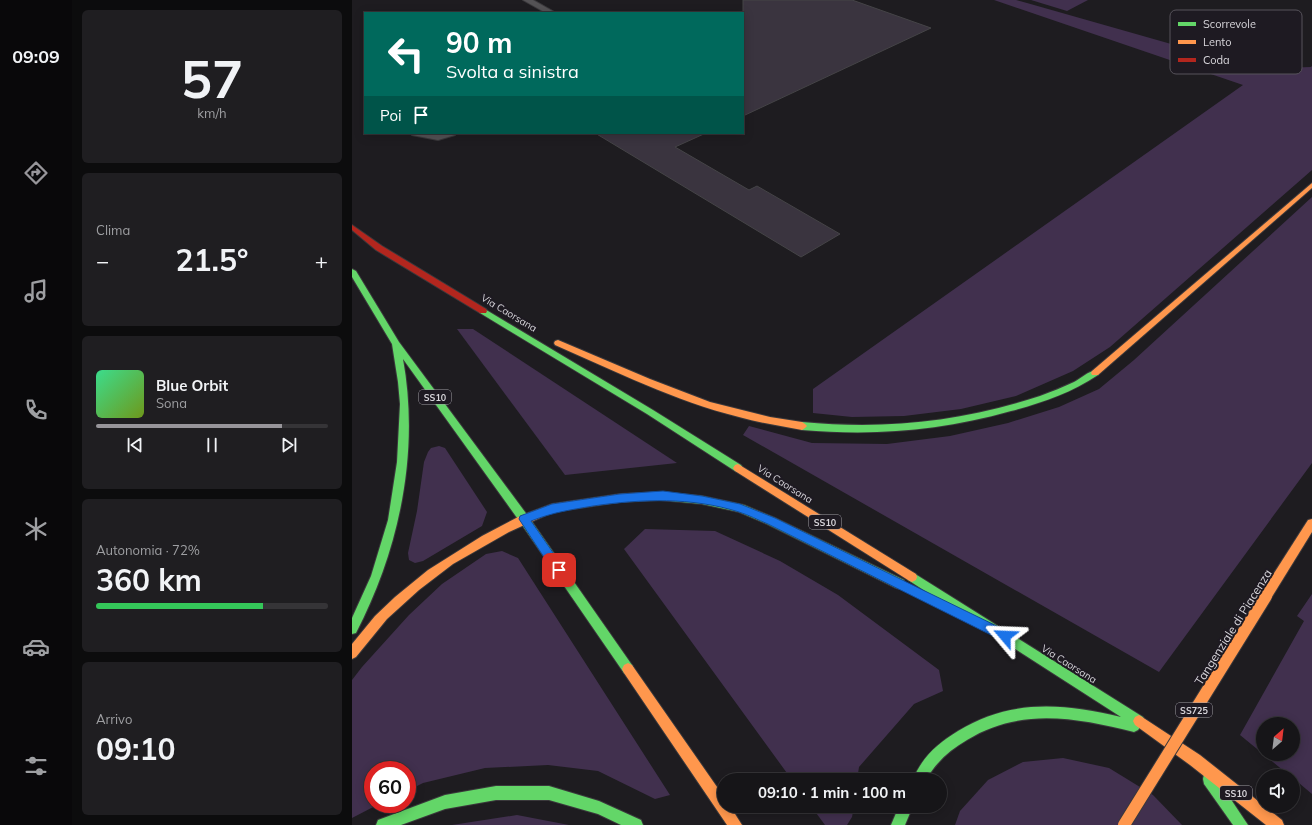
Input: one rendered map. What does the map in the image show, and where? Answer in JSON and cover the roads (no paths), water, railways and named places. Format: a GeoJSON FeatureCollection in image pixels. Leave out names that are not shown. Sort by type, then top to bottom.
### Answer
{"type":"FeatureCollection","features":[{"type":"Feature","properties":{"kind":"main road"},"geometry":{"type":"LineString","coordinates":[[491,315],[681,395],[728,410],[785,423],[833,429],[880,431],[926,427],[1019,406],[1053,394],[1084,380],[1111,360],[1312,185]]}},
{"type":"Feature","properties":{"kind":"main road","name":"Via Caorsana"},"geometry":{"type":"LineString","coordinates":[[352,227],[379,248],[650,412],[1156,732],[1195,760],[1277,825]]}},
{"type":"Feature","properties":{"kind":"main road","name":"SS10"},"geometry":{"type":"LineString","coordinates":[[352,271],[396,344],[524,519],[735,825]]}},
{"type":"Feature","properties":{"kind":"main road"},"geometry":{"type":"LineString","coordinates":[[352,629],[359,617],[380,566],[395,516],[402,453],[404,403],[396,344]]}},
{"type":"Feature","properties":{"kind":"main road"},"geometry":{"type":"LineString","coordinates":[[352,653],[382,616],[415,585],[447,562],[488,536],[552,508],[620,498],[663,496],[702,500],[740,508],[771,521],[906,587]]}},
{"type":"Feature","properties":{"kind":"main road","name":"Tangenziale di Piacenza"},"geometry":{"type":"LineString","coordinates":[[1124,825],[1312,524]]}},
{"type":"Feature","properties":{"kind":"main road"},"geometry":{"type":"LineString","coordinates":[[1274,583],[1312,533]]}},
{"type":"Feature","properties":{"kind":"main road"},"geometry":{"type":"LineString","coordinates":[[927,598],[1005,636]]}},
{"type":"Feature","properties":{"kind":"main road"},"geometry":{"type":"LineString","coordinates":[[923,773],[930,760],[958,736],[991,718],[1030,711],[1067,712],[1107,718],[1156,732]]}},
{"type":"Feature","properties":{"kind":"main road"},"geometry":{"type":"LineString","coordinates":[[1195,760],[1240,825]]}},
{"type":"Feature","properties":{"kind":"main road"},"geometry":{"type":"LineString","coordinates":[[383,825],[445,802],[496,793],[549,793],[599,808],[636,825]]}},
{"type":"Feature","properties":{"kind":"main road"},"geometry":{"type":"LineString","coordinates":[[898,825],[903,813]]}},
{"type":"Feature","properties":{"kind":"lane"},"geometry":{"type":"LineString","coordinates":[[527,0],[550,12]]}},
{"type":"Feature","properties":{"kind":"lane"},"geometry":{"type":"LineString","coordinates":[[422,134],[438,137],[448,134]]}}]}
